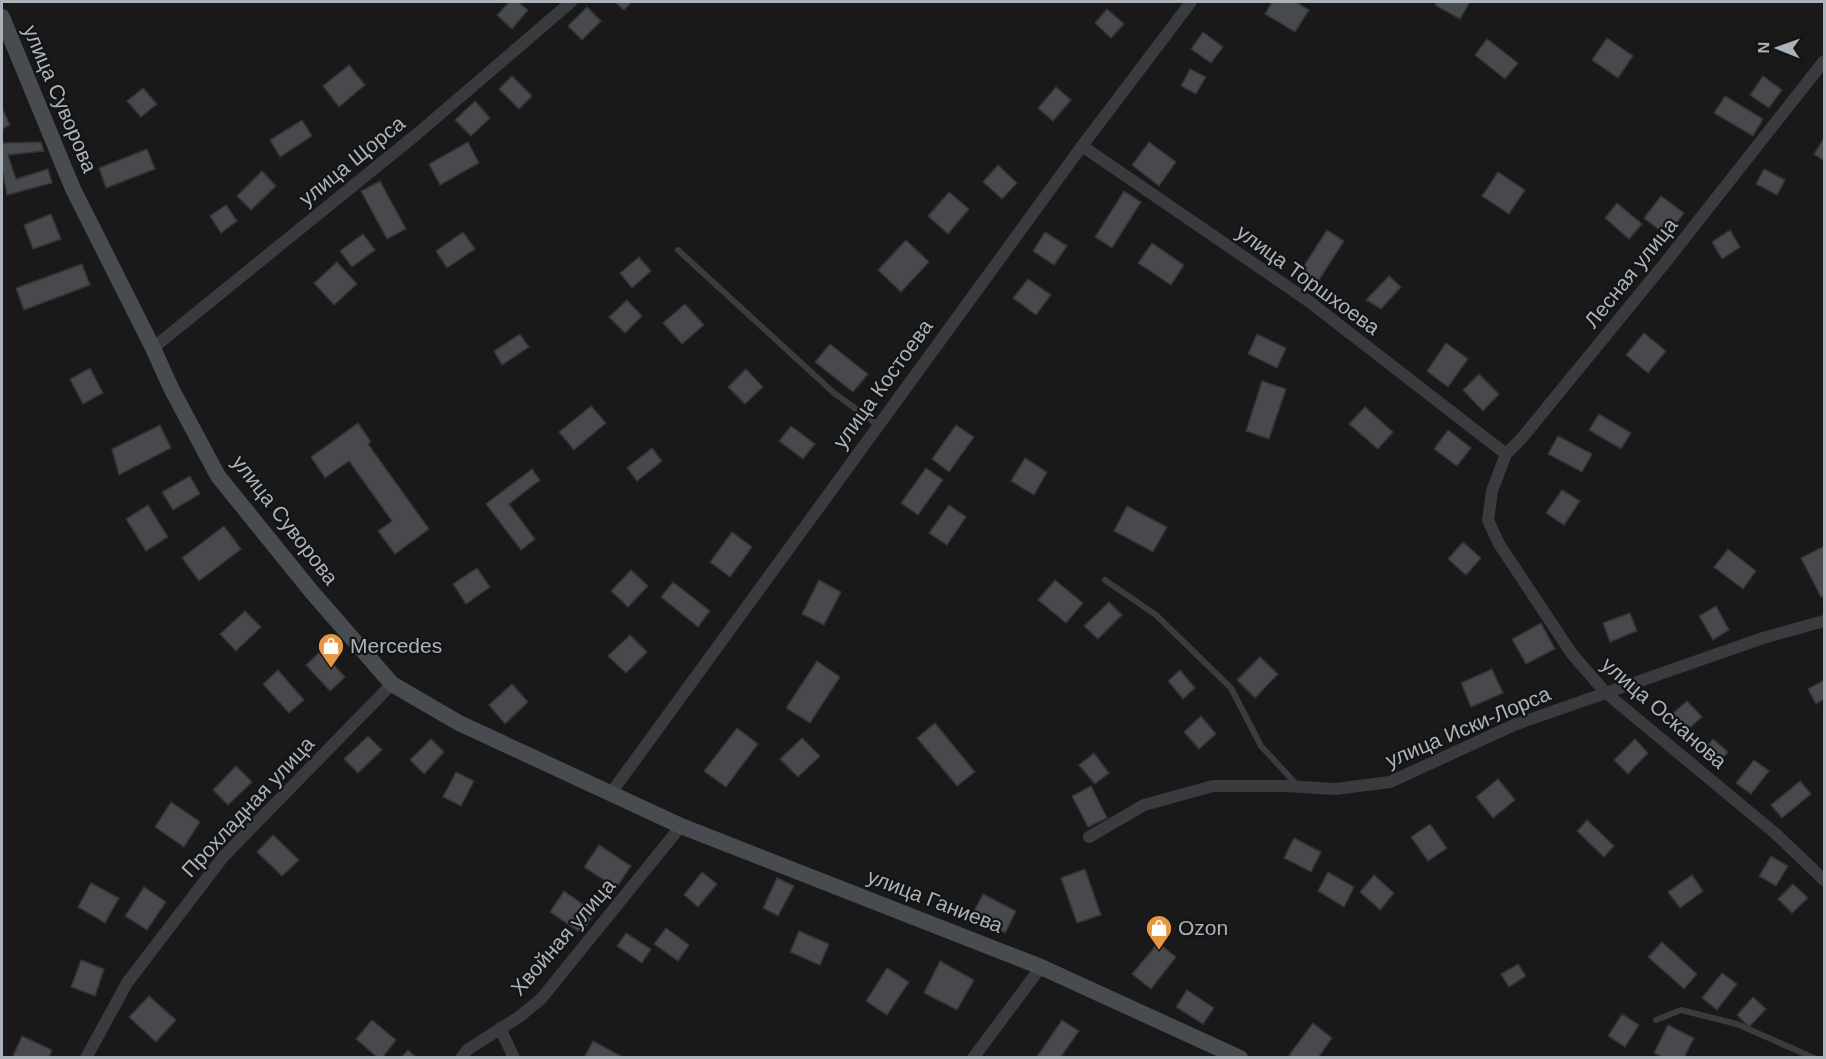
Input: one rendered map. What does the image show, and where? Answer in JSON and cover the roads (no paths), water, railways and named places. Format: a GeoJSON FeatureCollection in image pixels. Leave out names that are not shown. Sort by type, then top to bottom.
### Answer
{"type":"FeatureCollection","features":[{"type":"Feature","properties":{"kind":"main road","name":"улица Суворова"},"geometry":{"type":"LineString","coordinates":[[2,17],[73,189],[171,388],[218,476],[311,591],[392,684],[459,723],[611,793]]}},
{"type":"Feature","properties":{"kind":"main road","name":"улица Ганиева"},"geometry":{"type":"LineString","coordinates":[[611,793],[681,826],[1041,967],[1240,1058]]}},
{"type":"Feature","properties":{"kind":"street","name":"улица Щорса"},"geometry":{"type":"LineString","coordinates":[[153,348],[417,134],[572,2]]}},
{"type":"Feature","properties":{"kind":"street","name":"улица Костоева"},"geometry":{"type":"LineString","coordinates":[[611,793],[1082,146],[1191,2]]}},
{"type":"Feature","properties":{"kind":"street","name":"Лесная улица"},"geometry":{"type":"LineString","coordinates":[[1488,520],[1492,491],[1506,454],[1522,438],[1665,262],[1824,60]]}},
{"type":"Feature","properties":{"kind":"street","name":"улица Торшхоева"},"geometry":{"type":"LineString","coordinates":[[1082,146],[1308,300],[1506,454]]}},
{"type":"Feature","properties":{"kind":"street","name":"улица Осканова"},"geometry":{"type":"LineString","coordinates":[[1488,520],[1499,544],[1566,645],[1606,693],[1776,834],[1824,880]]}},
{"type":"Feature","properties":{"kind":"street","name":"улица Иски-Лорса"},"geometry":{"type":"LineString","coordinates":[[1089,837],[1144,805],[1213,786],[1335,789],[1390,782],[1514,725],[1763,638],[1824,621]]}},
{"type":"Feature","properties":{"kind":"street","name":"Прохладная улица"},"geometry":{"type":"LineString","coordinates":[[86,1058],[127,984],[223,857],[392,684]]}},
{"type":"Feature","properties":{"kind":"street","name":"Хвойная улица"},"geometry":{"type":"LineString","coordinates":[[460,1058],[467,1050],[519,1017],[541,999],[681,826]]}},
{"type":"Feature","properties":{"kind":"street"},"geometry":{"type":"LineString","coordinates":[[973,1058],[1041,967]]}},
{"type":"Feature","properties":{"kind":"street"},"geometry":{"type":"LineString","coordinates":[[500,1028],[514,1058]]}},
{"type":"Feature","properties":{"kind":"lane"},"geometry":{"type":"LineString","coordinates":[[678,250],[834,393],[878,425]]}},
{"type":"Feature","properties":{"kind":"lane"},"geometry":{"type":"LineString","coordinates":[[1105,580],[1156,615],[1232,687],[1261,746],[1298,787]]}},
{"type":"Feature","properties":{"kind":"lane"},"geometry":{"type":"LineString","coordinates":[[1656,1020],[1681,1010],[1737,1024],[1814,1058]]}},
{"type":"Feature","properties":{"kind":"place","name":"Mercedes"},"geometry":{"type":"Point","coordinates":[331,669]}},
{"type":"Feature","properties":{"kind":"place","name":"Ozon"},"geometry":{"type":"Point","coordinates":[1159,951]}}]}
